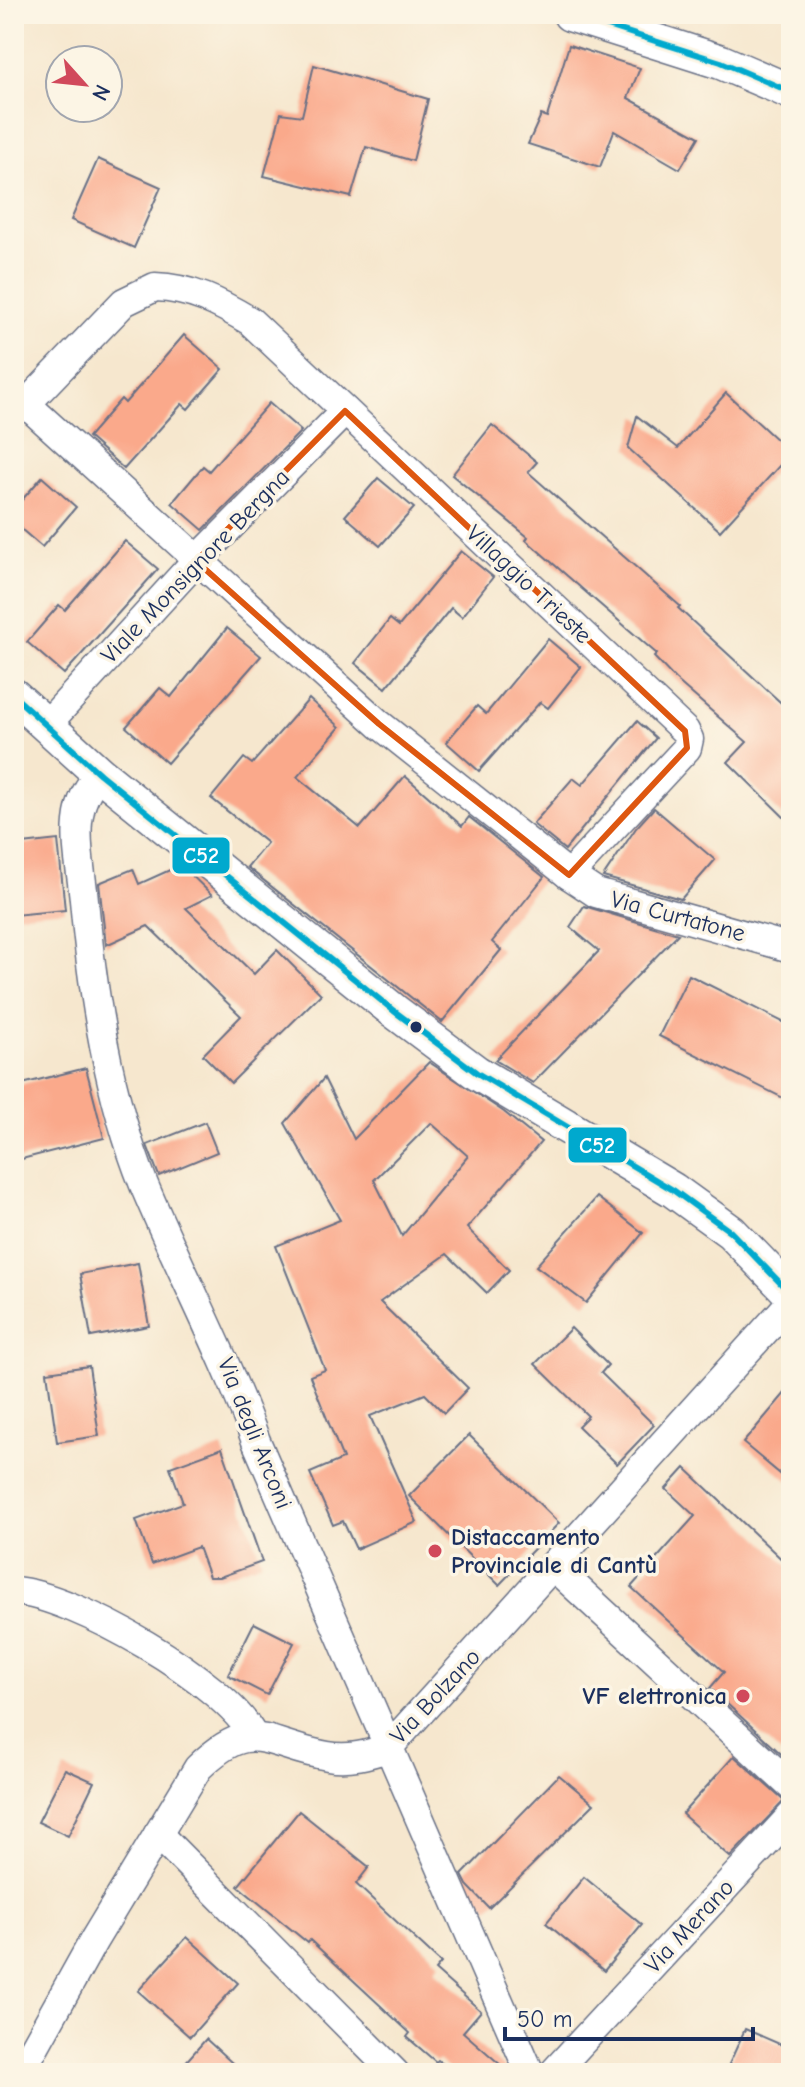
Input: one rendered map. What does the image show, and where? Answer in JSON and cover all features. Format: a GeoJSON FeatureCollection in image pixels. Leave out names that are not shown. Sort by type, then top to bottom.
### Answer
{"type":"FeatureCollection","features":[{"type":"Feature","properties":{"kind":"street"},"geometry":{"type":"LineString","coordinates":[[570,14],[721,62],[791,92]]}},
{"type":"Feature","properties":{"kind":"street","name":"Villaggio Trieste"},"geometry":{"type":"LineString","coordinates":[[155,287],[179,288],[250,321],[685,731],[689,739],[687,748],[569,875],[379,724],[196,561],[26,404],[124,302],[155,287]]}},
{"type":"Feature","properties":{"kind":"street","name":"Viale Monsignore Bergna"},"geometry":{"type":"LineString","coordinates":[[48,723],[196,561],[345,411]]}},
{"type":"Feature","properties":{"kind":"street"},"geometry":{"type":"LineString","coordinates":[[14,696],[48,723],[100,774],[465,1064],[554,1121],[673,1190],[731,1232],[791,1294]]}},
{"type":"Feature","properties":{"kind":"street","name":"Via degli Arconi"},"geometry":{"type":"LineString","coordinates":[[100,774],[85,793],[76,818],[98,1006],[122,1121],[144,1184],[219,1345],[388,1748],[550,2072]]}},
{"type":"Feature","properties":{"kind":"street","name":"Via Curtatone"},"geometry":{"type":"LineString","coordinates":[[569,875],[596,893],[791,948]]}},
{"type":"Feature","properties":{"kind":"street","name":"Via Bolzano"},"geometry":{"type":"LineString","coordinates":[[253,1736],[330,1757],[351,1757],[388,1748],[791,1302]]}},
{"type":"Feature","properties":{"kind":"street"},"geometry":{"type":"LineString","coordinates":[[553,1566],[791,1786]]}},
{"type":"Feature","properties":{"kind":"street"},"geometry":{"type":"LineString","coordinates":[[14,1591],[70,1606],[196,1675],[233,1707],[253,1736],[236,1739],[216,1750],[198,1768],[20,2073]]}},
{"type":"Feature","properties":{"kind":"street","name":"Via Merano"},"geometry":{"type":"LineString","coordinates":[[550,2072],[791,1816]]}},
{"type":"Feature","properties":{"kind":"street"},"geometry":{"type":"LineString","coordinates":[[158,1834],[395,2073]]}},
{"type":"Feature","properties":{"kind":"highlighted area"},"geometry":{"type":"Polygon","coordinates":[[[345,411],[685,731],[687,748],[569,875],[379,724],[196,561],[345,411]]]}},
{"type":"Feature","properties":{"kind":"building"},"geometry":{"type":"Polygon","coordinates":[[[569,45],[640,68],[628,98],[699,137],[680,169],[614,131],[600,167],[528,144],[541,115],[547,117],[569,45]]]}},
{"type":"Feature","properties":{"kind":"building"},"geometry":{"type":"Polygon","coordinates":[[[314,65],[428,99],[413,161],[366,147],[351,197],[264,176],[281,113],[302,116],[314,65]]]}},
{"type":"Feature","properties":{"kind":"building"},"geometry":{"type":"Polygon","coordinates":[[[98,159],[161,187],[134,248],[71,220],[98,159]]]}},
{"type":"Feature","properties":{"kind":"building"},"geometry":{"type":"Polygon","coordinates":[[[184,335],[223,369],[188,409],[182,404],[124,469],[88,437],[121,399],[125,403],[184,335]]]}},
{"type":"Feature","properties":{"kind":"building"},"geometry":{"type":"Polygon","coordinates":[[[726,393],[791,453],[720,531],[628,448],[637,416],[678,448],[726,393]]]}},
{"type":"Feature","properties":{"kind":"building"},"geometry":{"type":"Polygon","coordinates":[[[269,403],[301,431],[203,530],[172,503],[203,466],[209,471],[269,403]]]}},
{"type":"Feature","properties":{"kind":"building"},"geometry":{"type":"Polygon","coordinates":[[[492,425],[537,462],[528,472],[680,606],[678,608],[791,712],[791,824],[728,762],[747,742],[675,679],[654,657],[657,654],[526,540],[528,537],[452,475],[492,425]]]}},
{"type":"Feature","properties":{"kind":"building"},"geometry":{"type":"Polygon","coordinates":[[[42,477],[76,507],[42,547],[14,523],[14,509],[42,477]]]}},
{"type":"Feature","properties":{"kind":"building"},"geometry":{"type":"Polygon","coordinates":[[[378,478],[414,508],[380,546],[345,516],[378,478]]]}},
{"type":"Feature","properties":{"kind":"building"},"geometry":{"type":"Polygon","coordinates":[[[125,541],[158,569],[64,674],[27,642],[59,605],[65,610],[125,541]]]}},
{"type":"Feature","properties":{"kind":"building"},"geometry":{"type":"Polygon","coordinates":[[[461,551],[493,577],[462,617],[451,608],[386,688],[355,663],[390,619],[399,626],[461,551]]]}},
{"type":"Feature","properties":{"kind":"building"},"geometry":{"type":"Polygon","coordinates":[[[227,628],[261,656],[167,763],[126,727],[160,688],[171,697],[227,628]]]}},
{"type":"Feature","properties":{"kind":"building"},"geometry":{"type":"Polygon","coordinates":[[[548,639],[581,667],[548,708],[540,702],[479,771],[446,742],[477,706],[486,714],[548,639]]]}},
{"type":"Feature","properties":{"kind":"building"},"geometry":{"type":"Polygon","coordinates":[[[309,699],[340,727],[297,777],[360,828],[405,776],[462,826],[469,817],[544,877],[492,942],[501,950],[442,1022],[247,867],[267,843],[211,798],[244,758],[252,764],[309,699]]]}},
{"type":"Feature","properties":{"kind":"building"},"geometry":{"type":"Polygon","coordinates":[[[637,721],[656,738],[565,850],[533,824],[573,778],[582,785],[637,721]]]}},
{"type":"Feature","properties":{"kind":"building"},"geometry":{"type":"Polygon","coordinates":[[[654,808],[715,860],[681,899],[603,877],[636,828],[654,808]]]}},
{"type":"Feature","properties":{"kind":"building"},"geometry":{"type":"Polygon","coordinates":[[[58,840],[65,910],[14,915],[14,845],[58,840]]]}},
{"type":"Feature","properties":{"kind":"building"},"geometry":{"type":"Polygon","coordinates":[[[181,865],[212,895],[186,908],[254,974],[277,950],[321,994],[231,1083],[203,1055],[241,1016],[148,926],[106,945],[99,883],[133,869],[139,884],[181,865]]]}},
{"type":"Feature","properties":{"kind":"building"},"geometry":{"type":"Polygon","coordinates":[[[584,906],[678,934],[533,1083],[495,1060],[599,951],[570,927],[584,906]]]}},
{"type":"Feature","properties":{"kind":"building"},"geometry":{"type":"Polygon","coordinates":[[[689,975],[791,1026],[791,1102],[659,1036],[689,975]]]}},
{"type":"Feature","properties":{"kind":"building"},"geometry":{"type":"Polygon","coordinates":[[[429,1062],[504,1112],[541,1142],[467,1228],[509,1270],[487,1293],[447,1254],[380,1302],[468,1388],[444,1413],[425,1394],[370,1416],[417,1522],[356,1549],[343,1521],[333,1525],[310,1473],[343,1459],[310,1376],[325,1370],[276,1246],[340,1220],[285,1123],[324,1078],[354,1139],[429,1062]],[[431,1123],[374,1180],[402,1236],[468,1156],[431,1123]]]}},
{"type":"Feature","properties":{"kind":"building"},"geometry":{"type":"Polygon","coordinates":[[[86,1068],[104,1138],[14,1161],[14,1086],[86,1068]]]}},
{"type":"Feature","properties":{"kind":"building"},"geometry":{"type":"Polygon","coordinates":[[[205,1122],[217,1152],[159,1176],[147,1145],[205,1122]]]}},
{"type":"Feature","properties":{"kind":"building"},"geometry":{"type":"Polygon","coordinates":[[[597,1197],[643,1233],[586,1303],[536,1266],[597,1197]]]}},
{"type":"Feature","properties":{"kind":"building"},"geometry":{"type":"Polygon","coordinates":[[[138,1263],[149,1326],[91,1337],[80,1274],[138,1263]]]}},
{"type":"Feature","properties":{"kind":"building"},"geometry":{"type":"Polygon","coordinates":[[[571,1328],[608,1365],[601,1373],[654,1425],[617,1464],[578,1426],[588,1416],[535,1364],[571,1328]]]}},
{"type":"Feature","properties":{"kind":"building"},"geometry":{"type":"Polygon","coordinates":[[[89,1366],[99,1436],[57,1442],[47,1372],[89,1366]]]}},
{"type":"Feature","properties":{"kind":"building"},"geometry":{"type":"Polygon","coordinates":[[[791,1386],[791,1483],[743,1443],[791,1386]]]}},
{"type":"Feature","properties":{"kind":"building"},"geometry":{"type":"Polygon","coordinates":[[[469,1435],[559,1523],[499,1585],[409,1496],[469,1435]]]}},
{"type":"Feature","properties":{"kind":"building"},"geometry":{"type":"Polygon","coordinates":[[[222,1448],[262,1562],[220,1577],[209,1577],[198,1547],[152,1564],[136,1520],[183,1503],[170,1467],[222,1448]]]}},
{"type":"Feature","properties":{"kind":"building"},"geometry":{"type":"Polygon","coordinates":[[[685,1468],[791,1568],[791,1763],[710,1688],[724,1672],[631,1587],[695,1516],[666,1489],[685,1468]]]}},
{"type":"Feature","properties":{"kind":"building"},"geometry":{"type":"Polygon","coordinates":[[[254,1623],[294,1643],[267,1695],[228,1675],[254,1623]]]}},
{"type":"Feature","properties":{"kind":"building"},"geometry":{"type":"Polygon","coordinates":[[[734,1756],[784,1801],[730,1857],[682,1814],[734,1756]]]}},
{"type":"Feature","properties":{"kind":"building"},"geometry":{"type":"Polygon","coordinates":[[[65,1769],[94,1782],[68,1836],[38,1822],[65,1769]]]}},
{"type":"Feature","properties":{"kind":"building"},"geometry":{"type":"Polygon","coordinates":[[[559,1775],[594,1804],[489,1908],[467,1885],[462,1875],[559,1775]]]}},
{"type":"Feature","properties":{"kind":"building"},"geometry":{"type":"Polygon","coordinates":[[[299,1811],[369,1867],[356,1884],[441,1963],[435,1970],[481,2011],[463,2032],[510,2073],[453,2073],[438,2060],[436,2062],[407,2037],[410,2033],[310,1940],[308,1943],[238,1886],[299,1811]]]}},
{"type":"Feature","properties":{"kind":"building"},"geometry":{"type":"Polygon","coordinates":[[[584,1877],[642,1925],[604,1971],[546,1923],[584,1877]]]}},
{"type":"Feature","properties":{"kind":"building"},"geometry":{"type":"Polygon","coordinates":[[[187,1937],[238,1983],[190,2037],[138,1991],[187,1937]]]}},
{"type":"Feature","properties":{"kind":"building"},"geometry":{"type":"Polygon","coordinates":[[[745,2029],[791,2049],[791,2073],[725,2073],[745,2029]]]}},
{"type":"Feature","properties":{"kind":"building"},"geometry":{"type":"Polygon","coordinates":[[[206,2039],[243,2073],[176,2073],[206,2039]]]}},
{"type":"Feature","properties":{"kind":"transit line","name":"C52"},"geometry":{"type":"LineString","coordinates":[[570,14],[721,62],[791,92]]}},
{"type":"Feature","properties":{"kind":"transit line","name":"C52"},"geometry":{"type":"LineString","coordinates":[[14,696],[100,774],[394,1011],[477,1073],[673,1190],[731,1232],[791,1294]]}},
{"type":"Feature","properties":{"kind":"place","name":"Distaccamento Provinciale di Cantù"},"geometry":{"type":"Point","coordinates":[435,1551]}},
{"type":"Feature","properties":{"kind":"place","name":"VF elettronica"},"geometry":{"type":"Point","coordinates":[743,1696]}}]}
